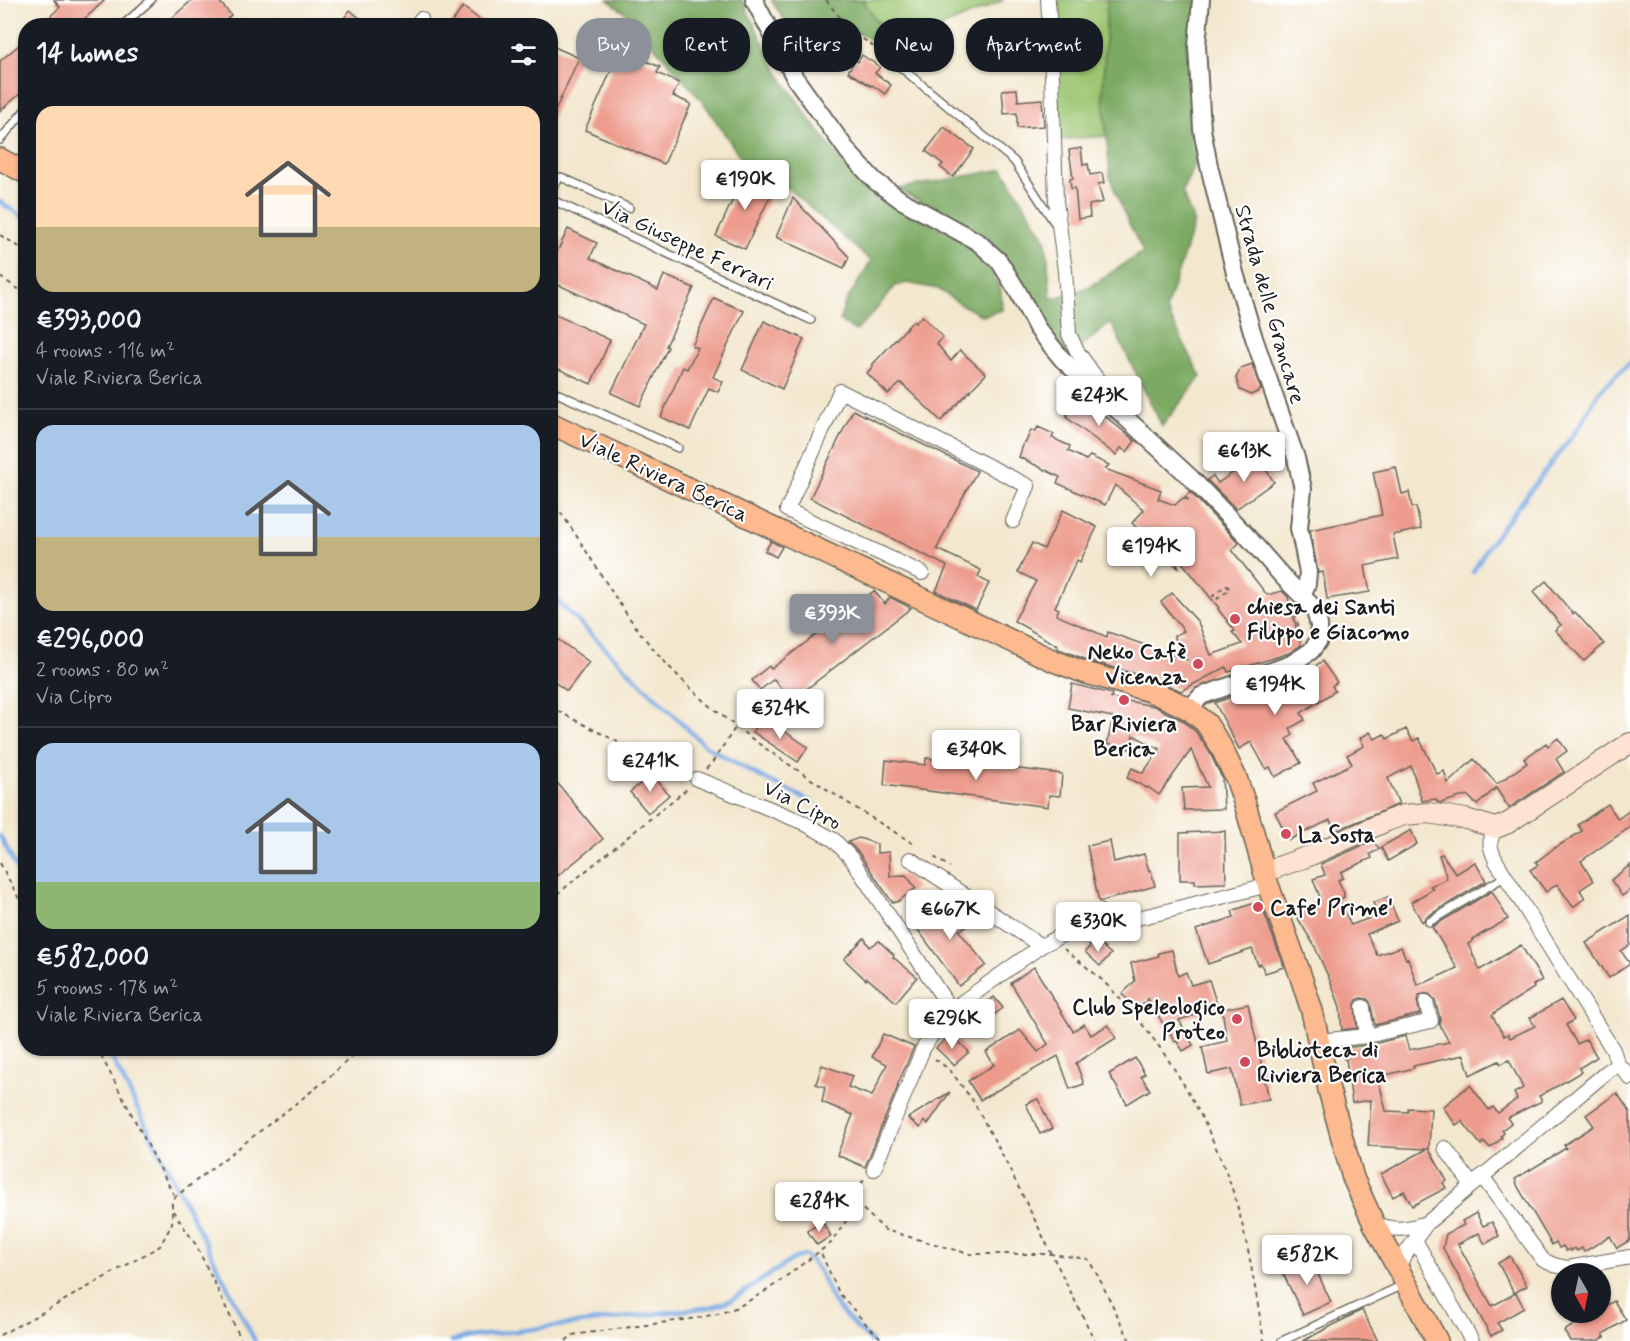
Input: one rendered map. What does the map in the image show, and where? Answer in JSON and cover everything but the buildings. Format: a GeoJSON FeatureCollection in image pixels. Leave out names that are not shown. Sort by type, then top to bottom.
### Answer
{"type":"FeatureCollection","features":[{"type":"Feature","properties":{"kind":"main road"},"geometry":{"type":"LineString","coordinates":[[0,159],[18,169]]}},
{"type":"Feature","properties":{"kind":"main road","name":"Viale Riviera Berica"},"geometry":{"type":"LineString","coordinates":[[558,427],[1054,661],[1086,673],[1150,691],[1189,709],[1206,723],[1236,778],[1266,878],[1299,970],[1353,1178],[1374,1224],[1437,1341]]}},
{"type":"Feature","properties":{"kind":"main road"},"geometry":{"type":"LineString","coordinates":[[1266,878],[1309,856],[1404,815],[1428,813],[1456,817],[1496,828],[1508,823],[1630,743]]}},
{"type":"Feature","properties":{"kind":"street"},"geometry":{"type":"LineString","coordinates":[[754,0],[795,78],[849,153],[875,181],[901,200],[978,242],[999,261],[1037,328],[1062,359],[1191,478],[1298,602],[1314,608],[1319,625],[1318,640],[1311,651],[1291,664],[1201,696],[1189,709]]}},
{"type":"Feature","properties":{"kind":"street"},"geometry":{"type":"LineString","coordinates":[[1048,0],[1056,201],[1065,271],[1069,334],[1077,351],[1121,414]]}},
{"type":"Feature","properties":{"kind":"street","name":"Strada delle Grancare"},"geometry":{"type":"LineString","coordinates":[[1201,0],[1197,46],[1202,129],[1209,166],[1254,339],[1296,458],[1303,489],[1299,528],[1308,572],[1307,584],[1298,602]]}},
{"type":"Feature","properties":{"kind":"street","name":"Viale Riviera Berica"},"geometry":{"type":"LineString","coordinates":[[776,529],[787,510],[840,391],[1029,486],[1013,521]]}},
{"type":"Feature","properties":{"kind":"street"},"geometry":{"type":"LineString","coordinates":[[787,510],[922,573]]}},
{"type":"Feature","properties":{"kind":"street","name":"Via Cipro"},"geometry":{"type":"LineString","coordinates":[[697,779],[802,822],[834,840],[850,858],[951,1010]]}},
{"type":"Feature","properties":{"kind":"street"},"geometry":{"type":"LineString","coordinates":[[1402,1277],[1403,1257],[1427,1223],[1608,1071],[1626,1070],[1490,848],[1490,839],[1496,828]]}},
{"type":"Feature","properties":{"kind":"street"},"geometry":{"type":"LineString","coordinates":[[910,859],[1041,946]]}},
{"type":"Feature","properties":{"kind":"street"},"geometry":{"type":"LineString","coordinates":[[874,1169],[923,1049],[951,1010],[1041,946],[1062,935],[1155,914],[1266,878]]}},
{"type":"Feature","properties":{"kind":"street"},"geometry":{"type":"LineString","coordinates":[[1319,1041],[1367,1036],[1431,1021],[1426,1002]]}},
{"type":"Feature","properties":{"kind":"street"},"geometry":{"type":"LineString","coordinates":[[1363,1007],[1367,1036]]}},
{"type":"Feature","properties":{"kind":"street"},"geometry":{"type":"LineString","coordinates":[[1445,1148],[1477,1180],[1543,1260],[1568,1268],[1630,1257]]}},
{"type":"Feature","properties":{"kind":"street"},"geometry":{"type":"LineString","coordinates":[[1374,1224],[1408,1229],[1427,1223]]}},
{"type":"Feature","properties":{"kind":"street"},"geometry":{"type":"LineString","coordinates":[[1415,1240],[1472,1341]]}},
{"type":"Feature","properties":{"kind":"lane"},"geometry":{"type":"LineString","coordinates":[[131,18],[151,0]]}},
{"type":"Feature","properties":{"kind":"lane"},"geometry":{"type":"LineString","coordinates":[[906,72],[1014,161],[1059,229]]}},
{"type":"Feature","properties":{"kind":"lane"},"geometry":{"type":"LineString","coordinates":[[0,140],[18,119]]}},
{"type":"Feature","properties":{"kind":"lane","name":"Via Giuseppe Ferrari"},"geometry":{"type":"LineString","coordinates":[[558,180],[561,177],[629,208]]}},
{"type":"Feature","properties":{"kind":"lane","name":"Via Giuseppe Ferrari"},"geometry":{"type":"LineString","coordinates":[[558,203],[811,321]]}},
{"type":"Feature","properties":{"kind":"lane"},"geometry":{"type":"LineString","coordinates":[[558,394],[678,448]]}},
{"type":"Feature","properties":{"kind":"lane"},"geometry":{"type":"LineString","coordinates":[[1429,922],[1506,876]]}},
{"type":"Feature","properties":{"kind":"lane"},"geometry":{"type":"LineString","coordinates":[[1282,1341],[1402,1277]]}},
{"type":"Feature","properties":{"kind":"path"},"geometry":{"type":"LineString","coordinates":[[826,0],[849,28],[874,47]]}},
{"type":"Feature","properties":{"kind":"path"},"geometry":{"type":"LineString","coordinates":[[0,236],[18,246]]}},
{"type":"Feature","properties":{"kind":"path"},"geometry":{"type":"LineString","coordinates":[[0,277],[18,289]]}},
{"type":"Feature","properties":{"kind":"path"},"geometry":{"type":"LineString","coordinates":[[558,510],[621,606],[649,644],[682,681],[735,727],[796,770],[917,846]]}},
{"type":"Feature","properties":{"kind":"path"},"geometry":{"type":"LineString","coordinates":[[1226,585],[1230,589],[1216,600],[1213,596],[1226,585]]}},
{"type":"Feature","properties":{"kind":"path"},"geometry":{"type":"LineString","coordinates":[[1298,602],[1299,626],[1303,643]]}},
{"type":"Feature","properties":{"kind":"path"},"geometry":{"type":"LineString","coordinates":[[1299,626],[1304,625]]}},
{"type":"Feature","properties":{"kind":"path"},"geometry":{"type":"LineString","coordinates":[[558,893],[671,803],[697,779],[712,763],[749,707]]}},
{"type":"Feature","properties":{"kind":"path"},"geometry":{"type":"LineString","coordinates":[[558,711],[651,759],[697,779]]}},
{"type":"Feature","properties":{"kind":"path"},"geometry":{"type":"LineString","coordinates":[[934,857],[951,868]]}},
{"type":"Feature","properties":{"kind":"path"},"geometry":{"type":"LineString","coordinates":[[0,863],[18,897]]}},
{"type":"Feature","properties":{"kind":"path"},"geometry":{"type":"LineString","coordinates":[[1058,945],[1105,983],[1146,1028],[1177,1071],[1201,1114],[1229,1181],[1246,1245],[1264,1341]]}},
{"type":"Feature","properties":{"kind":"path"},"geometry":{"type":"LineString","coordinates":[[923,1049],[950,1070],[973,1101],[1095,1341]]}},
{"type":"Feature","properties":{"kind":"path"},"geometry":{"type":"LineString","coordinates":[[101,1056],[175,1197]]}},
{"type":"Feature","properties":{"kind":"path"},"geometry":{"type":"LineString","coordinates":[[0,1335],[160,1246],[172,1224],[172,1203],[175,1197],[326,1080],[352,1056]]}},
{"type":"Feature","properties":{"kind":"path"},"geometry":{"type":"LineString","coordinates":[[566,1341],[572,1335],[690,1319],[718,1314],[738,1307],[769,1289],[831,1243],[846,1221],[850,1197],[874,1169]]}},
{"type":"Feature","properties":{"kind":"path"},"geometry":{"type":"LineString","coordinates":[[850,1197],[885,1230],[970,1254],[1051,1254],[1088,1259],[1130,1341]]}},
{"type":"Feature","properties":{"kind":"path"},"geometry":{"type":"LineString","coordinates":[[172,1210],[196,1245],[242,1341]]}},
{"type":"Feature","properties":{"kind":"path"},"geometry":{"type":"LineString","coordinates":[[820,1251],[839,1293],[884,1341]]}},
{"type":"Feature","properties":{"kind":"green space"},"geometry":{"type":"Polygon","coordinates":[[[608,0],[742,0],[762,40],[762,72],[778,72],[810,120],[869,191],[953,234],[984,260],[1001,290],[1002,310],[983,316],[938,289],[907,283],[895,286],[856,331],[840,321],[844,305],[871,261],[784,185],[741,158],[703,102],[677,72],[750,72],[750,18],[663,18],[663,56],[651,43],[651,18],[629,18],[608,0]]]}},
{"type":"Feature","properties":{"kind":"green space"},"geometry":{"type":"Polygon","coordinates":[[[771,0],[863,0],[874,18],[874,41],[862,35],[862,18],[783,18],[771,0]]]}},
{"type":"Feature","properties":{"kind":"green space"},"geometry":{"type":"Polygon","coordinates":[[[863,0],[1004,0],[954,22],[954,18],[874,18],[863,0]]]}},
{"type":"Feature","properties":{"kind":"green space"},"geometry":{"type":"Polygon","coordinates":[[[1057,0],[1107,0],[1103,95],[1107,136],[1055,140],[1056,72],[1103,72],[1103,18],[1057,18],[1057,0]]]}},
{"type":"Feature","properties":{"kind":"green space"},"geometry":{"type":"Polygon","coordinates":[[[1107,0],[1200,0],[1207,158],[1197,161],[1182,191],[1194,223],[1166,309],[1201,377],[1162,426],[1111,323],[1069,356],[1039,324],[985,237],[897,189],[1003,169],[1046,240],[1051,299],[1091,286],[1143,252],[1122,209],[1110,177],[1103,95],[1107,0]]]}},
{"type":"Feature","properties":{"kind":"waterway"},"geometry":{"type":"LineString","coordinates":[[0,202],[18,214]]}},
{"type":"Feature","properties":{"kind":"waterway"},"geometry":{"type":"LineString","coordinates":[[1473,572],[1488,546],[1579,427],[1599,392],[1630,363]]}},
{"type":"Feature","properties":{"kind":"waterway"},"geometry":{"type":"LineString","coordinates":[[558,602],[704,745],[755,774],[812,802]]}},
{"type":"Feature","properties":{"kind":"waterway"},"geometry":{"type":"LineString","coordinates":[[0,836],[18,871]]}},
{"type":"Feature","properties":{"kind":"waterway"},"geometry":{"type":"LineString","coordinates":[[111,1056],[255,1341]]}},
{"type":"Feature","properties":{"kind":"waterway"},"geometry":{"type":"LineString","coordinates":[[452,1341],[711,1307],[732,1300],[793,1259],[804,1255],[818,1269],[832,1299],[840,1310],[871,1341]]}},
{"type":"Feature","properties":{"kind":"place","name":"chiesa dei Santi Filippo e Giacomo"},"geometry":{"type":"Point","coordinates":[1235,619]}},
{"type":"Feature","properties":{"kind":"place","name":"Neko Cafè Vicenza"},"geometry":{"type":"Point","coordinates":[1198,664]}},
{"type":"Feature","properties":{"kind":"place","name":"Bar Riviera Berica"},"geometry":{"type":"Point","coordinates":[1124,700]}},
{"type":"Feature","properties":{"kind":"place","name":"La Sosta"},"geometry":{"type":"Point","coordinates":[1286,834]}},
{"type":"Feature","properties":{"kind":"place","name":"Cafe' Prime'"},"geometry":{"type":"Point","coordinates":[1258,907]}},
{"type":"Feature","properties":{"kind":"place","name":"Club Speleologico Proteo"},"geometry":{"type":"Point","coordinates":[1237,1019]}},
{"type":"Feature","properties":{"kind":"place","name":"Biblioteca di Riviera Berica"},"geometry":{"type":"Point","coordinates":[1245,1062]}}]}
